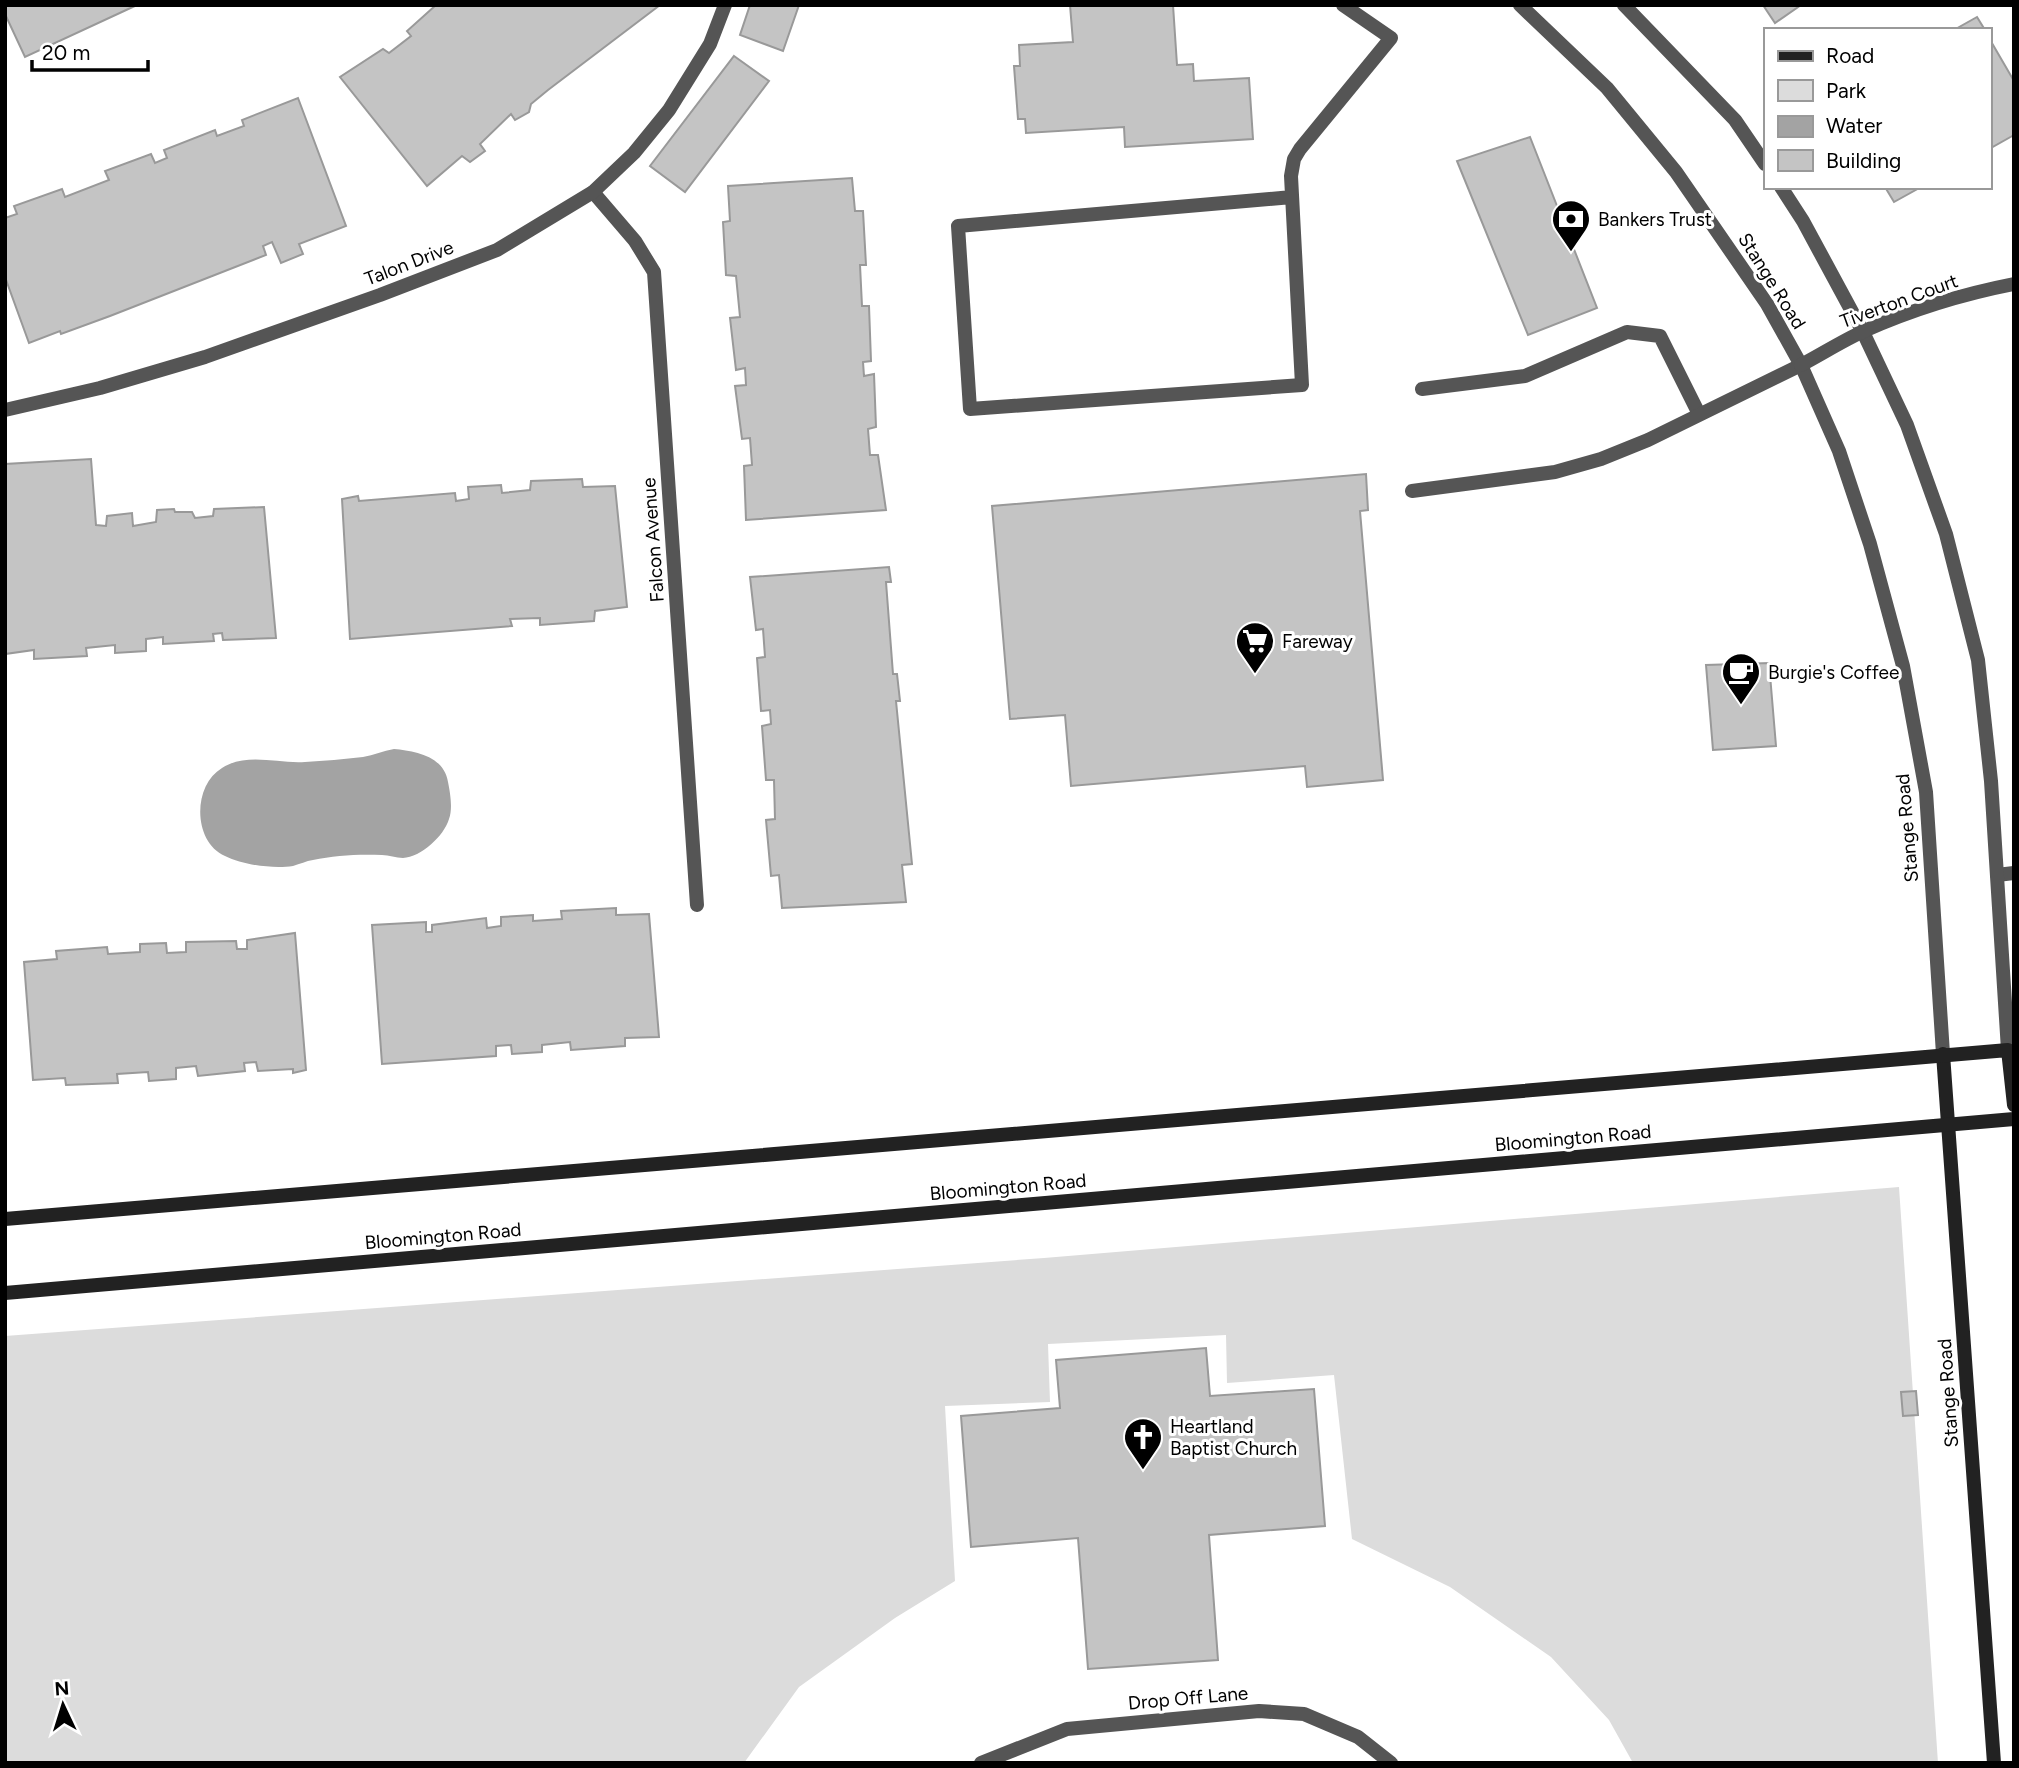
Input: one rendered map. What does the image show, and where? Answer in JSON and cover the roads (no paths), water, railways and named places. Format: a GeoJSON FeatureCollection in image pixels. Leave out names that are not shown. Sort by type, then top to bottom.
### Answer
{"type":"FeatureCollection","features":[{"type":"Feature","properties":{"kind":"main road"},"geometry":{"type":"LineString","coordinates":[[5,1219],[2008,1050],[2014,1105]]}},
{"type":"Feature","properties":{"kind":"main road","name":"Stange Road"},"geometry":{"type":"LineString","coordinates":[[1943,1054],[1994,1763]]}},
{"type":"Feature","properties":{"kind":"main road","name":"Bloomington Road"},"geometry":{"type":"LineString","coordinates":[[5,1293],[2014,1119]]}},
{"type":"Feature","properties":{"kind":"street","name":"Talon Drive"},"geometry":{"type":"LineString","coordinates":[[5,410],[100,388],[205,357],[380,295],[496,250],[593,192],[634,153],[669,110],[710,44],[725,5]]}},
{"type":"Feature","properties":{"kind":"street"},"geometry":{"type":"LineString","coordinates":[[1292,197],[958,226],[971,409],[1302,385],[1291,176],[1294,159],[1391,38],[1343,5]]}},
{"type":"Feature","properties":{"kind":"street","name":"Stange Road"},"geometry":{"type":"LineString","coordinates":[[1520,5],[1607,88],[1676,172],[1741,265],[1801,365],[1839,451],[1866,532],[1903,666],[1926,792],[1943,1054]]}},
{"type":"Feature","properties":{"kind":"street"},"geometry":{"type":"LineString","coordinates":[[1624,5],[1735,120],[1764,163]]}},
{"type":"Feature","properties":{"kind":"street"},"geometry":{"type":"LineString","coordinates":[[1782,189],[1804,221],[1863,331],[1907,425],[1941,522],[1978,660],[1991,781],[2008,1050]]}},
{"type":"Feature","properties":{"kind":"street","name":"Falcon Avenue"},"geometry":{"type":"LineString","coordinates":[[593,192],[635,241],[654,272],[697,905]]}},
{"type":"Feature","properties":{"kind":"street","name":"Tiverton Court"},"geometry":{"type":"LineString","coordinates":[[1412,491],[1555,472],[1601,459],[1648,440],[1801,365],[1863,331],[1933,305],[2014,284]]}},
{"type":"Feature","properties":{"kind":"street"},"geometry":{"type":"LineString","coordinates":[[1422,389],[1525,376],[1627,332],[1660,336],[1699,414]]}},
{"type":"Feature","properties":{"kind":"street"},"geometry":{"type":"LineString","coordinates":[[1997,875],[2014,873]]}},
{"type":"Feature","properties":{"kind":"street","name":"Drop Off Lane"},"geometry":{"type":"LineString","coordinates":[[981,1763],[1067,1729],[1259,1711],[1304,1714],[1358,1737],[1391,1763]]}},
{"type":"Feature","properties":{"kind":"water"},"geometry":{"type":"Polygon","coordinates":[[[394,749],[427,756],[441,766],[448,782],[451,810],[446,826],[431,844],[417,854],[403,858],[385,855],[339,856],[310,860],[293,866],[267,867],[225,856],[214,849],[207,839],[200,814],[205,787],[212,776],[232,763],[252,760],[334,760],[363,757],[394,749]]]}},
{"type":"Feature","properties":{"kind":"place","name":"Bankers Trust"},"geometry":{"type":"Point","coordinates":[1571,253]}},
{"type":"Feature","properties":{"kind":"place","name":"Fareway"},"geometry":{"type":"Point","coordinates":[1255,675]}},
{"type":"Feature","properties":{"kind":"place","name":"Burgie's Coffee"},"geometry":{"type":"Point","coordinates":[1741,706]}},
{"type":"Feature","properties":{"kind":"place","name":"Heartland Baptist Church"},"geometry":{"type":"Point","coordinates":[1143,1471]}}]}
